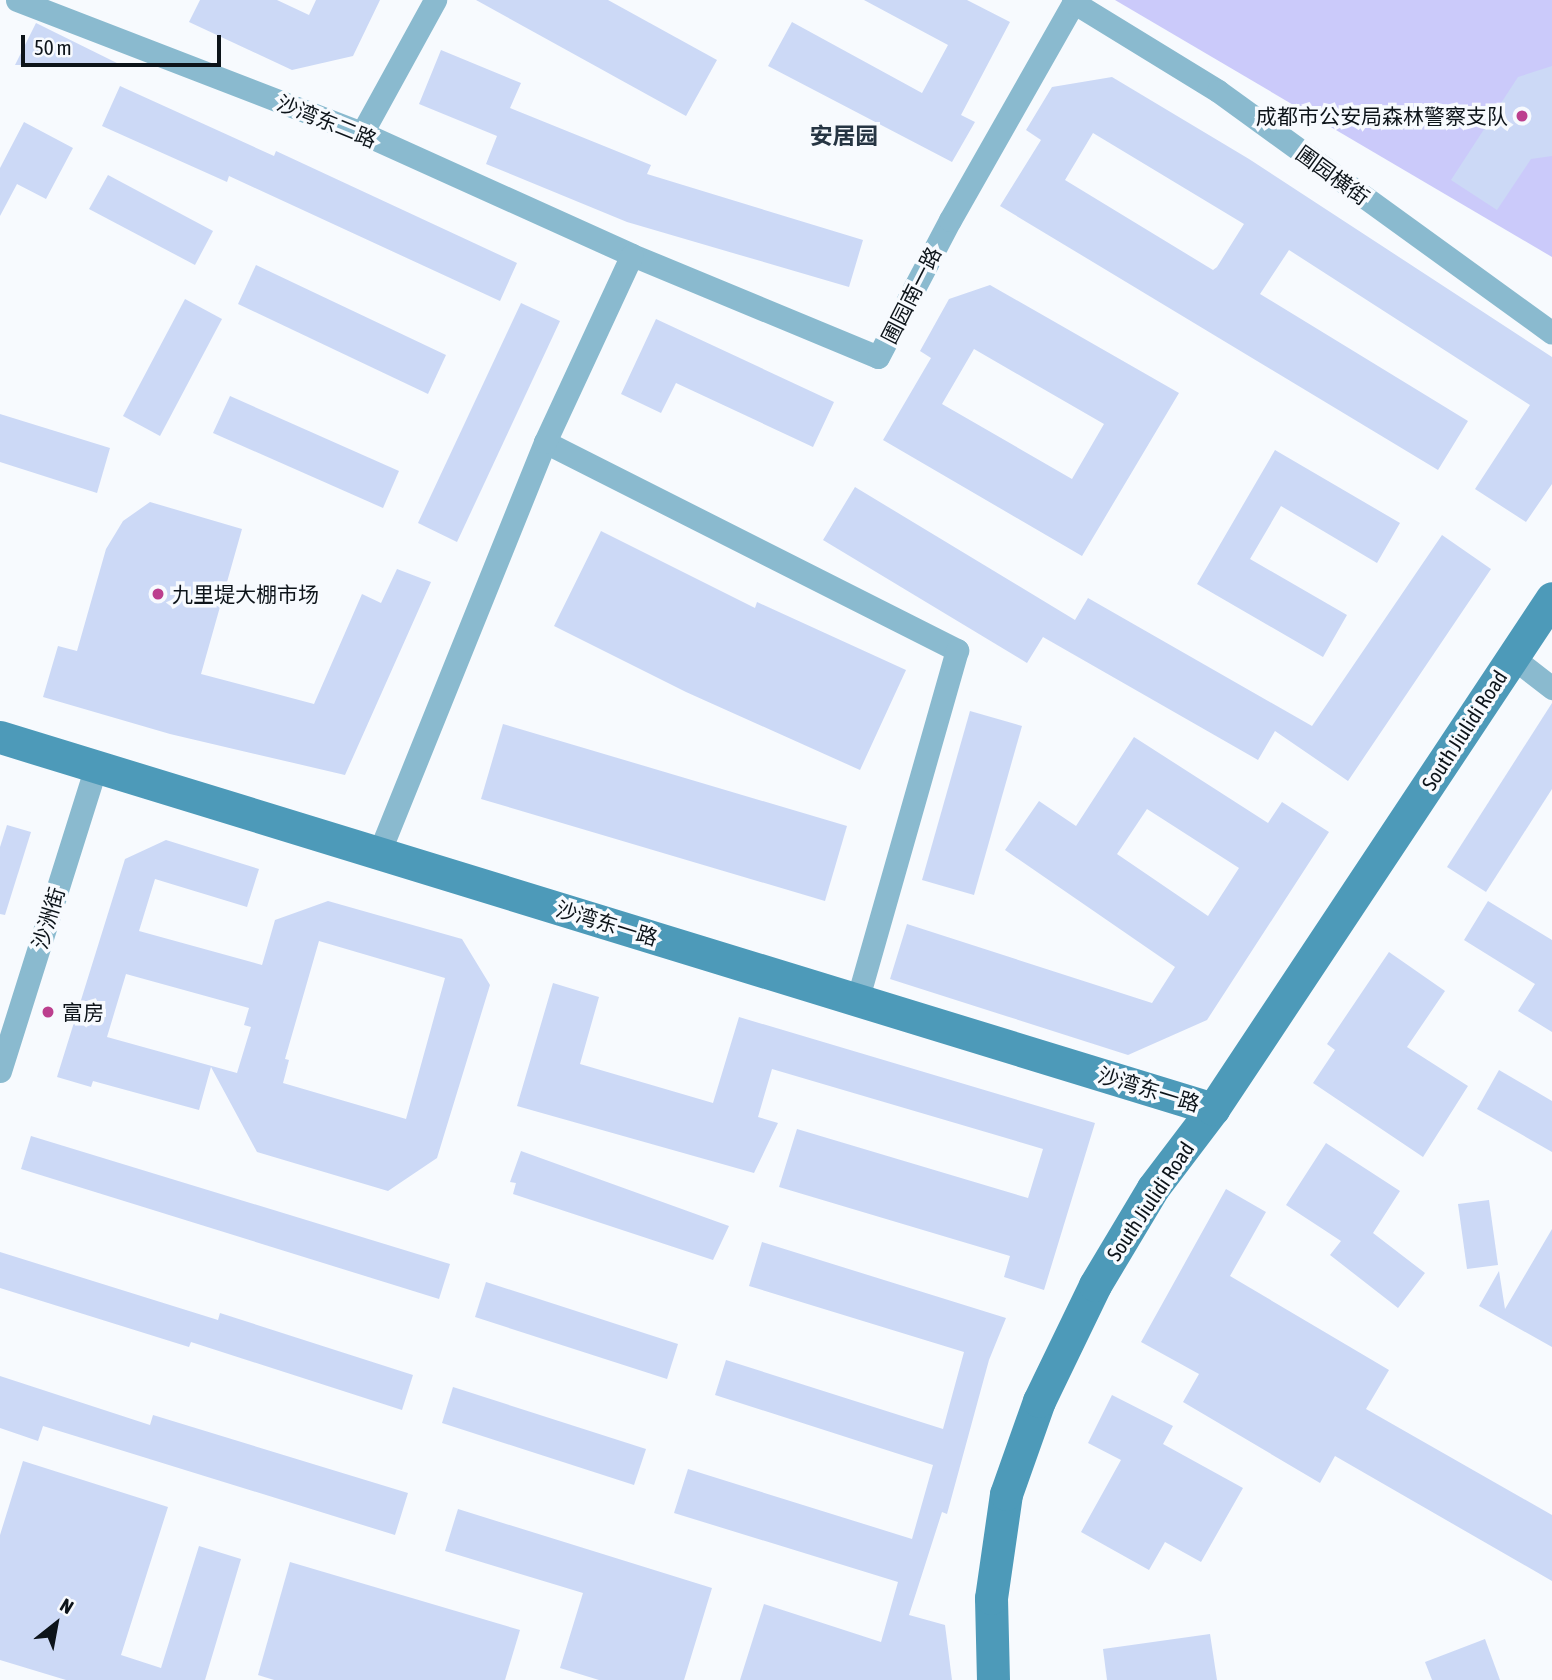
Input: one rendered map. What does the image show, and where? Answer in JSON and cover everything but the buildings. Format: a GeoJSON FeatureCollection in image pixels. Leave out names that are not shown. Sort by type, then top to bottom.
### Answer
{"type":"FeatureCollection","features":[{"type":"Feature","properties":{"kind":"street","name":"沙湾东二路"},"geometry":{"type":"LineString","coordinates":[[17,0],[362,133],[632,255]]}},
{"type":"Feature","properties":{"kind":"street"},"geometry":{"type":"LineString","coordinates":[[362,133],[435,0]]}},
{"type":"Feature","properties":{"kind":"street","name":"圃园南一路"},"geometry":{"type":"LineString","coordinates":[[632,255],[878,357],[1074,1]]}},
{"type":"Feature","properties":{"kind":"street","name":"圃园横街"},"geometry":{"type":"LineString","coordinates":[[1074,1],[1218,91],[1552,333]]}},
{"type":"Feature","properties":{"kind":"street"},"geometry":{"type":"LineString","coordinates":[[379,853],[545,442],[632,255]]}},
{"type":"Feature","properties":{"kind":"street"},"geometry":{"type":"LineString","coordinates":[[545,442],[957,650],[857,1000]]}},
{"type":"Feature","properties":{"kind":"street","name":"South Jiulidi Road"},"geometry":{"type":"LineString","coordinates":[[993,1680],[991,1598],[1006,1494],[1039,1401],[1095,1285],[1153,1188],[1213,1109],[1552,598]]}},
{"type":"Feature","properties":{"kind":"street"},"geometry":{"type":"LineString","coordinates":[[1512,657],[1552,688]]}},
{"type":"Feature","properties":{"kind":"street","name":"沙湾东一路"},"geometry":{"type":"LineString","coordinates":[[0,737],[1213,1109]]}},
{"type":"Feature","properties":{"kind":"street","name":"沙洲街"},"geometry":{"type":"LineString","coordinates":[[0,1071],[96,766]]}},
{"type":"Feature","properties":{"kind":"shaded area"},"geometry":{"type":"Polygon","coordinates":[[[1115,0],[1552,0],[1552,257],[1115,0]]]}},
{"type":"Feature","properties":{"kind":"place","name":"成都市公安局森林警察支队"},"geometry":{"type":"Point","coordinates":[1522,116]}},
{"type":"Feature","properties":{"kind":"place","name":"九里堤大棚市场"},"geometry":{"type":"Point","coordinates":[158,594]}},
{"type":"Feature","properties":{"kind":"place","name":"富房"},"geometry":{"type":"Point","coordinates":[48,1012]}},
{"type":"Feature","properties":{"kind":"district","name":"安居园"},"geometry":{"type":"Point","coordinates":[844,136]}}]}
